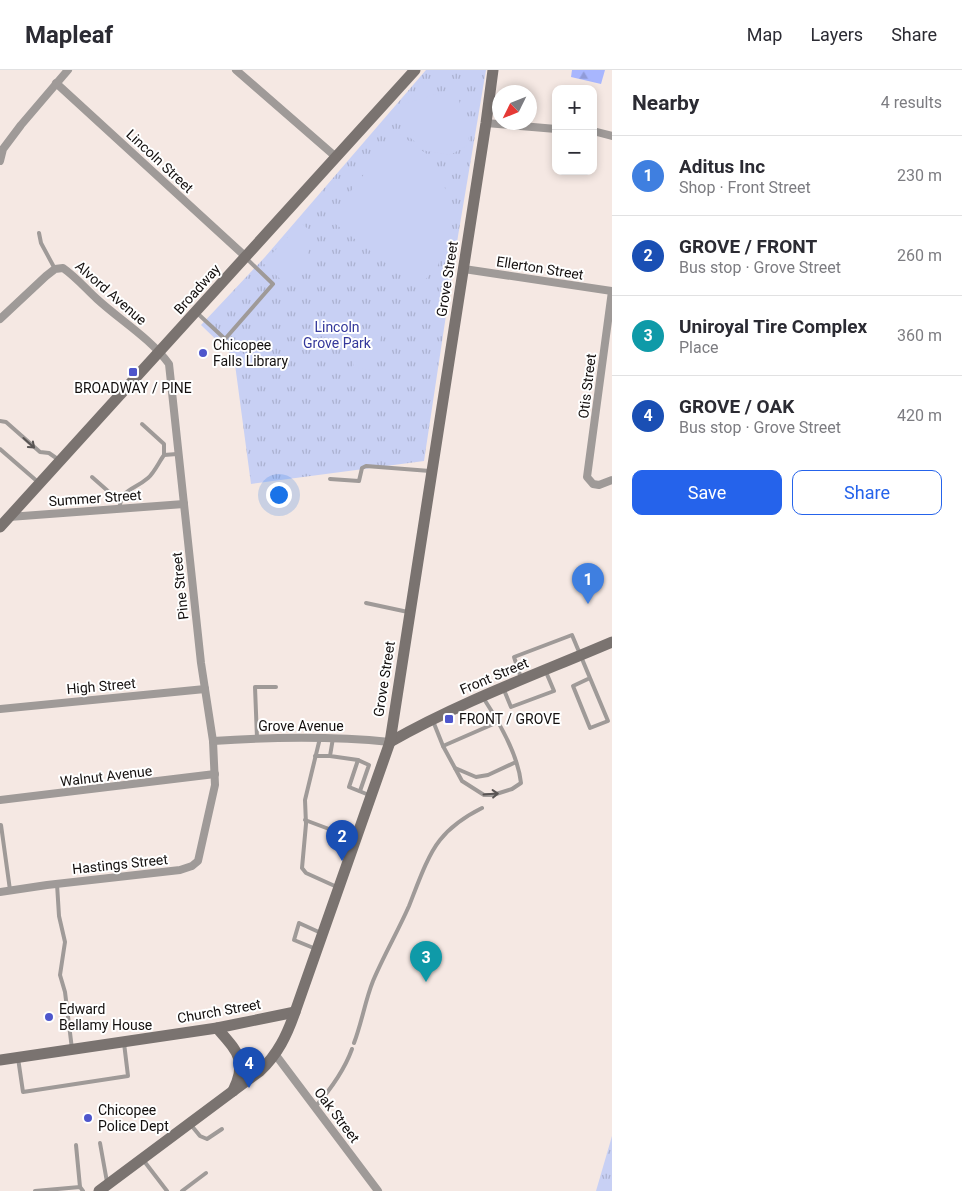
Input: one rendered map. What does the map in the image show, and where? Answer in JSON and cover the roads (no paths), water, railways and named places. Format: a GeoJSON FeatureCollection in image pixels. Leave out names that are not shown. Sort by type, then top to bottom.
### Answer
{"type":"FeatureCollection","features":[{"type":"Feature","properties":{"kind":"main road","name":"Broadway"},"geometry":{"type":"LineString","coordinates":[[3,520],[61,461],[415,70]]}},
{"type":"Feature","properties":{"kind":"main road","name":"Grove Street"},"geometry":{"type":"LineString","coordinates":[[103,1188],[260,1071],[276,1054],[285,1040],[390,742],[493,70]]}},
{"type":"Feature","properties":{"kind":"main road","name":"Front Street"},"geometry":{"type":"LineString","coordinates":[[390,742],[432,719],[482,696],[612,642]]}},
{"type":"Feature","properties":{"kind":"main road","name":"Church Street"},"geometry":{"type":"LineString","coordinates":[[0,1060],[217,1028],[295,1012]]}},
{"type":"Feature","properties":{"kind":"main road"},"geometry":{"type":"LineString","coordinates":[[217,1028],[235,1048],[240,1061],[240,1075],[232,1092]]}},
{"type":"Feature","properties":{"kind":"street"},"geometry":{"type":"LineString","coordinates":[[0,161],[3,149],[68,70]]}},
{"type":"Feature","properties":{"kind":"street"},"geometry":{"type":"LineString","coordinates":[[236,70],[336,157]]}},
{"type":"Feature","properties":{"kind":"street","name":"Lincoln Street"},"geometry":{"type":"LineString","coordinates":[[56,83],[246,257]]}},
{"type":"Feature","properties":{"kind":"street"},"geometry":{"type":"LineString","coordinates":[[486,123],[552,128]]}},
{"type":"Feature","properties":{"kind":"street"},"geometry":{"type":"LineString","coordinates":[[597,132],[612,136]]}},
{"type":"Feature","properties":{"kind":"street","name":"Alvord Avenue"},"geometry":{"type":"LineString","coordinates":[[0,319],[55,269],[63,268],[160,352]]}},
{"type":"Feature","properties":{"kind":"street","name":"Ellerton Street"},"geometry":{"type":"LineString","coordinates":[[464,269],[612,291]]}},
{"type":"Feature","properties":{"kind":"street","name":"Otis Street"},"geometry":{"type":"LineString","coordinates":[[612,291],[588,477],[591,483],[599,485],[612,480]]}},
{"type":"Feature","properties":{"kind":"street","name":"Pine Street"},"geometry":{"type":"LineString","coordinates":[[160,352],[169,364],[205,689],[213,741],[215,785],[208,819]]}},
{"type":"Feature","properties":{"kind":"street","name":"Summer Street"},"geometry":{"type":"LineString","coordinates":[[3,520],[184,504]]}},
{"type":"Feature","properties":{"kind":"street","name":"High Street"},"geometry":{"type":"LineString","coordinates":[[0,709],[205,689]]}},
{"type":"Feature","properties":{"kind":"street","name":"Grove Avenue"},"geometry":{"type":"LineString","coordinates":[[213,741],[257,738],[356,738],[390,742]]}},
{"type":"Feature","properties":{"kind":"street","name":"Walnut Avenue"},"geometry":{"type":"LineString","coordinates":[[0,800],[214,774]]}},
{"type":"Feature","properties":{"kind":"street","name":"Hastings Street"},"geometry":{"type":"LineString","coordinates":[[0,892],[146,875],[180,870],[192,866],[198,861],[208,819]]}},
{"type":"Feature","properties":{"kind":"street","name":"Oak Street"},"geometry":{"type":"LineString","coordinates":[[276,1054],[378,1191]]}},
{"type":"Feature","properties":{"kind":"lane"},"geometry":{"type":"LineString","coordinates":[[39,233],[41,243],[55,269]]}},
{"type":"Feature","properties":{"kind":"lane"},"geometry":{"type":"LineString","coordinates":[[195,312],[225,339],[273,284],[246,257]]}},
{"type":"Feature","properties":{"kind":"lane"},"geometry":{"type":"LineString","coordinates":[[0,421],[6,422],[40,452],[49,453],[61,461]]}},
{"type":"Feature","properties":{"kind":"lane"},"geometry":{"type":"LineString","coordinates":[[119,510],[120,498],[148,478],[164,454],[164,444],[142,424]]}},
{"type":"Feature","properties":{"kind":"lane"},"geometry":{"type":"LineString","coordinates":[[0,449],[40,483]]}},
{"type":"Feature","properties":{"kind":"lane"},"geometry":{"type":"LineString","coordinates":[[164,454],[178,454]]}},
{"type":"Feature","properties":{"kind":"lane"},"geometry":{"type":"LineString","coordinates":[[330,479],[359,481],[362,468],[366,466],[432,471]]}},
{"type":"Feature","properties":{"kind":"lane"},"geometry":{"type":"LineString","coordinates":[[92,478],[108,492],[120,498]]}},
{"type":"Feature","properties":{"kind":"lane"},"geometry":{"type":"LineString","coordinates":[[366,603],[410,612]]}},
{"type":"Feature","properties":{"kind":"lane"},"geometry":{"type":"LineString","coordinates":[[521,680],[514,657],[572,635],[580,656],[590,678],[608,721],[590,728],[573,686],[590,678]]}},
{"type":"Feature","properties":{"kind":"lane"},"geometry":{"type":"LineString","coordinates":[[504,688],[511,707],[554,690],[545,670]]}},
{"type":"Feature","properties":{"kind":"lane"},"geometry":{"type":"LineString","coordinates":[[257,738],[255,687],[276,687]]}},
{"type":"Feature","properties":{"kind":"lane"},"geometry":{"type":"LineString","coordinates":[[432,719],[443,746],[462,781],[484,795],[493,795],[512,789],[521,783],[520,772],[498,722],[482,696]]}},
{"type":"Feature","properties":{"kind":"lane"},"geometry":{"type":"LineString","coordinates":[[443,746],[498,722]]}},
{"type":"Feature","properties":{"kind":"lane"},"geometry":{"type":"LineString","coordinates":[[320,738],[304,800],[305,820],[302,868],[306,873],[339,888]]}},
{"type":"Feature","properties":{"kind":"lane"},"geometry":{"type":"LineString","coordinates":[[330,756],[333,738]]}},
{"type":"Feature","properties":{"kind":"lane"},"geometry":{"type":"LineString","coordinates":[[315,756],[358,760],[369,765],[360,792]]}},
{"type":"Feature","properties":{"kind":"lane"},"geometry":{"type":"LineString","coordinates":[[358,760],[350,787],[371,796]]}},
{"type":"Feature","properties":{"kind":"lane"},"geometry":{"type":"LineString","coordinates":[[454,768],[476,777],[488,775],[516,762]]}},
{"type":"Feature","properties":{"kind":"lane"},"geometry":{"type":"LineString","coordinates":[[354,1043],[366,1000],[374,980],[400,928],[425,868],[440,840],[464,817],[482,808]]}},
{"type":"Feature","properties":{"kind":"lane"},"geometry":{"type":"LineString","coordinates":[[305,820],[345,834],[357,836]]}},
{"type":"Feature","properties":{"kind":"lane"},"geometry":{"type":"LineString","coordinates":[[0,825],[10,890]]}},
{"type":"Feature","properties":{"kind":"lane"},"geometry":{"type":"LineString","coordinates":[[57,884],[59,916],[65,942],[60,974],[65,992],[72,1049]]}},
{"type":"Feature","properties":{"kind":"lane"},"geometry":{"type":"LineString","coordinates":[[317,949],[294,940],[298,923],[323,933]]}},
{"type":"Feature","properties":{"kind":"lane"},"geometry":{"type":"LineString","coordinates":[[18,1057],[23,1092],[128,1076],[124,1041]]}},
{"type":"Feature","properties":{"kind":"lane"},"geometry":{"type":"LineString","coordinates":[[315,1107],[333,1086],[352,1049]]}},
{"type":"Feature","properties":{"kind":"lane"},"geometry":{"type":"LineString","coordinates":[[190,1124],[204,1139],[222,1129]]}},
{"type":"Feature","properties":{"kind":"lane"},"geometry":{"type":"LineString","coordinates":[[100,1143],[103,1188]]}},
{"type":"Feature","properties":{"kind":"lane"},"geometry":{"type":"LineString","coordinates":[[76,1145],[80,1187],[83,1191]]}},
{"type":"Feature","properties":{"kind":"lane"},"geometry":{"type":"LineString","coordinates":[[142,1159],[167,1191]]}},
{"type":"Feature","properties":{"kind":"lane"},"geometry":{"type":"LineString","coordinates":[[182,1191],[206,1173]]}},
{"type":"Feature","properties":{"kind":"lane"},"geometry":{"type":"LineString","coordinates":[[35,1191],[80,1187]]}},
{"type":"Feature","properties":{"kind":"place","name":"Chicopee Falls Library"},"geometry":{"type":"Point","coordinates":[203,353]}},
{"type":"Feature","properties":{"kind":"place","name":"BROADWAY / PINE"},"geometry":{"type":"Point","coordinates":[133,372]}},
{"type":"Feature","properties":{"kind":"place","name":"Aditus Inc"},"geometry":{"type":"Point","coordinates":[588,604]}},
{"type":"Feature","properties":{"kind":"place","name":"FRONT / GROVE"},"geometry":{"type":"Point","coordinates":[449,719]}},
{"type":"Feature","properties":{"kind":"place","name":"GROVE / FRONT"},"geometry":{"type":"Point","coordinates":[342,861]}},
{"type":"Feature","properties":{"kind":"place","name":"Uniroyal Tire Complex"},"geometry":{"type":"Point","coordinates":[426,982]}},
{"type":"Feature","properties":{"kind":"place","name":"Edward Bellamy House"},"geometry":{"type":"Point","coordinates":[49,1017]}},
{"type":"Feature","properties":{"kind":"place","name":"GROVE / OAK"},"geometry":{"type":"Point","coordinates":[249,1088]}},
{"type":"Feature","properties":{"kind":"place","name":"Chicopee Police Dept"},"geometry":{"type":"Point","coordinates":[88,1118]}},
{"type":"Feature","properties":{"kind":"park label","name":"Lincoln Grove Park"},"geometry":{"type":"Point","coordinates":[337,336]}}]}
